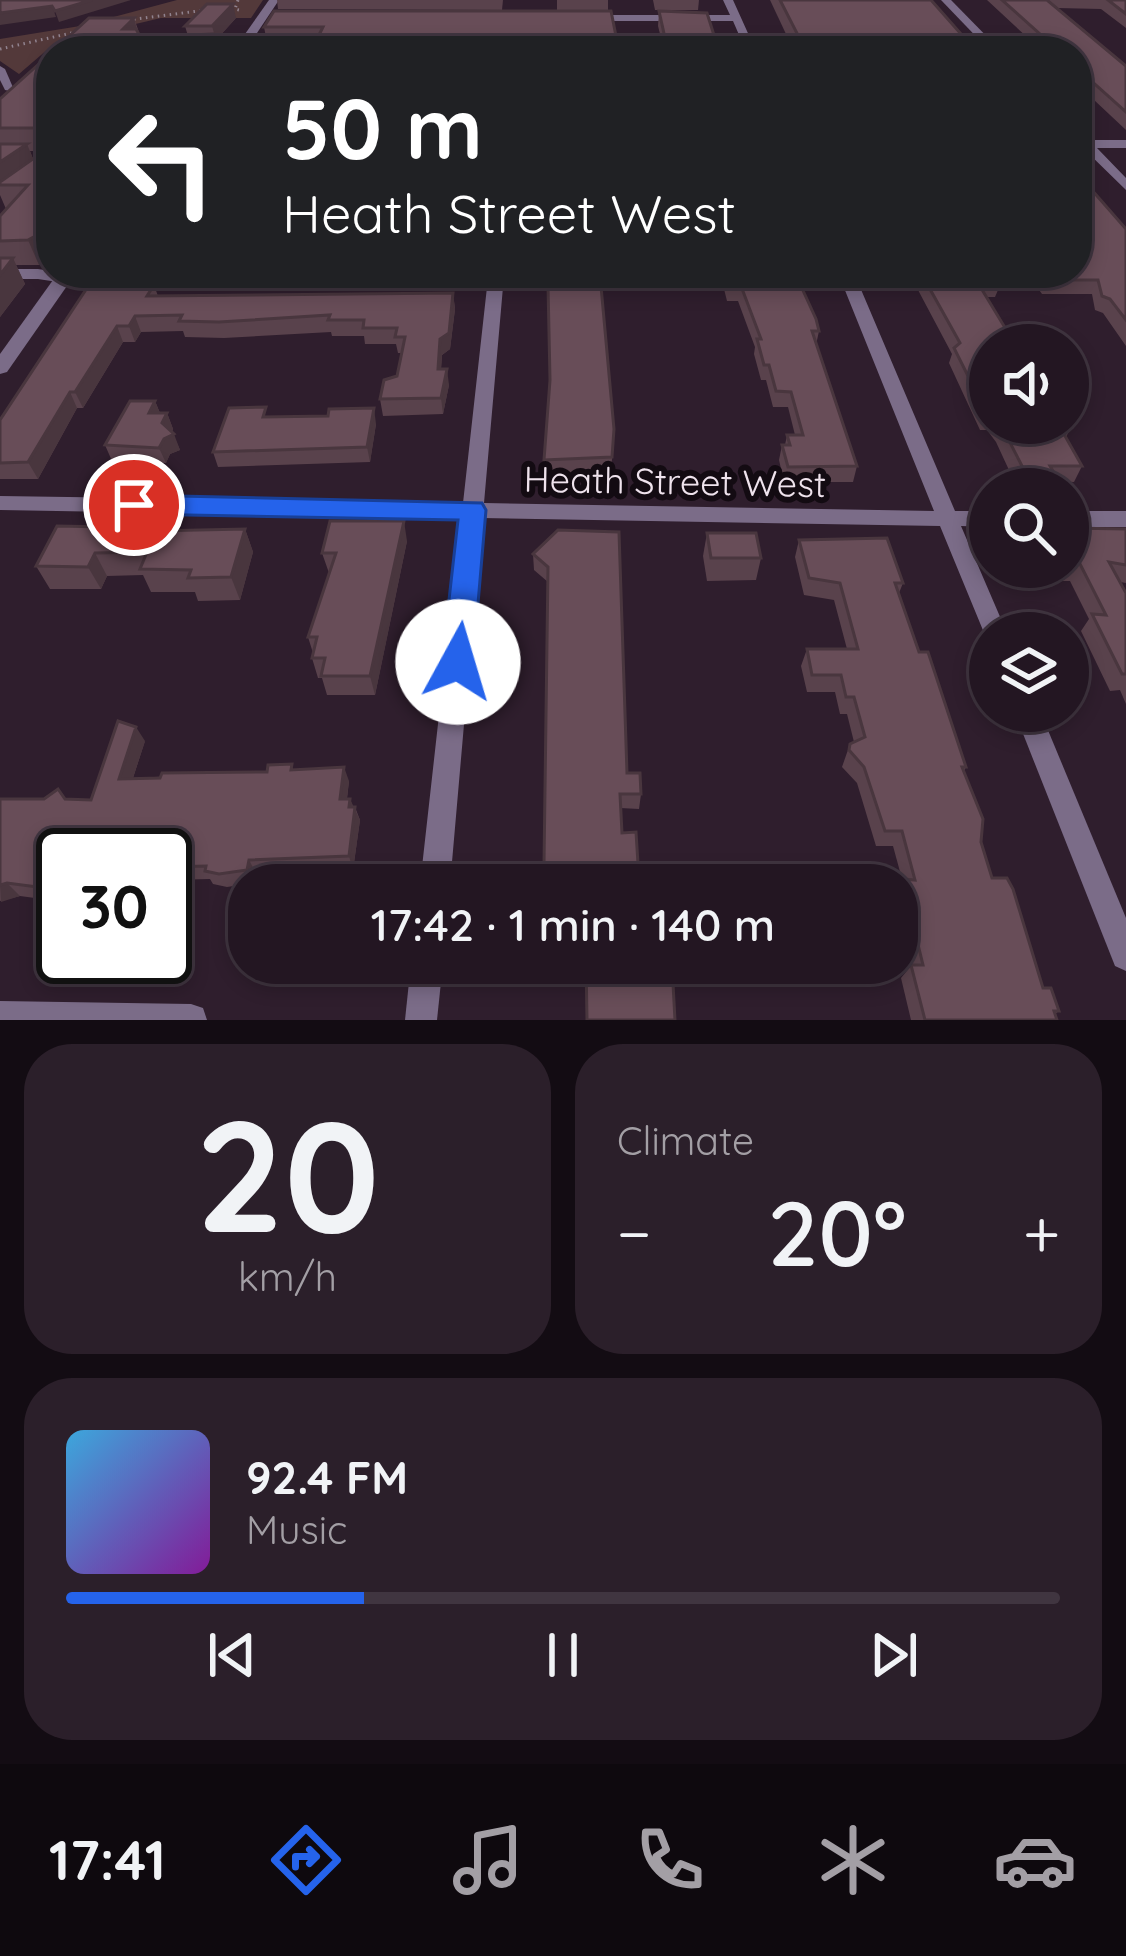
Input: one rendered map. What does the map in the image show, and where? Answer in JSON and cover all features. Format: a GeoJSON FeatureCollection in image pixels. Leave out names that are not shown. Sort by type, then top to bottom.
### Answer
{"type":"FeatureCollection","features":[{"type":"Feature","properties":{"kind":"street"},"geometry":{"type":"LineString","coordinates":[[248,36],[274,0]]}},
{"type":"Feature","properties":{"kind":"street"},"geometry":{"type":"LineString","coordinates":[[728,0],[744,36]]}},
{"type":"Feature","properties":{"kind":"street"},"geometry":{"type":"LineString","coordinates":[[946,0],[981,36]]}},
{"type":"Feature","properties":{"kind":"street"},"geometry":{"type":"LineString","coordinates":[[259,16],[279,18]]}},
{"type":"Feature","properties":{"kind":"street"},"geometry":{"type":"LineString","coordinates":[[564,18],[735,18]]}},
{"type":"Feature","properties":{"kind":"street"},"geometry":{"type":"LineString","coordinates":[[0,69],[11,90]]}},
{"type":"Feature","properties":{"kind":"street"},"geometry":{"type":"LineString","coordinates":[[0,100],[25,78]]}},
{"type":"Feature","properties":{"kind":"street"},"geometry":{"type":"LineString","coordinates":[[1092,141],[1126,144]]}},
{"type":"Feature","properties":{"kind":"street"},"geometry":{"type":"LineString","coordinates":[[1092,152],[1126,186]]}},
{"type":"Feature","properties":{"kind":"street"},"geometry":{"type":"LineString","coordinates":[[0,274],[36,274]]}},
{"type":"Feature","properties":{"kind":"street"},"geometry":{"type":"LineString","coordinates":[[2,360],[56,288]]}},
{"type":"Feature","properties":{"kind":"street"},"geometry":{"type":"LineString","coordinates":[[436,864],[495,288]]}},
{"type":"Feature","properties":{"kind":"street"},"geometry":{"type":"LineString","coordinates":[[852,288],[986,612]]}},
{"type":"Feature","properties":{"kind":"street","name":"Heath Street West"},"geometry":{"type":"LineString","coordinates":[[0,503],[969,518]]}},
{"type":"Feature","properties":{"kind":"street"},"geometry":{"type":"LineString","coordinates":[[1089,519],[1126,519]]}},
{"type":"Feature","properties":{"kind":"street"},"geometry":{"type":"LineString","coordinates":[[1036,732],[1126,955]]}},
{"type":"Feature","properties":{"kind":"street"},"geometry":{"type":"LineString","coordinates":[[419,1020],[424,984]]}},
{"type":"Feature","properties":{"kind":"street"},"geometry":{"type":"LineString","coordinates":[[0,1017],[191,1020]]}},
{"type":"Feature","properties":{"kind":"path"},"geometry":{"type":"LineString","coordinates":[[235,9],[238,0]]}},
{"type":"Feature","properties":{"kind":"path"},"geometry":{"type":"LineString","coordinates":[[116,23],[216,10]]}},
{"type":"Feature","properties":{"kind":"path"},"geometry":{"type":"LineString","coordinates":[[227,10],[259,16]]}},
{"type":"Feature","properties":{"kind":"path"},"geometry":{"type":"LineString","coordinates":[[58,36],[80,31]]}},
{"type":"Feature","properties":{"kind":"path"},"geometry":{"type":"LineString","coordinates":[[0,49],[36,41]]}},
{"type":"Feature","properties":{"kind":"shaded area"},"geometry":{"type":"Polygon","coordinates":[[[177,0],[263,0],[251,18],[161,18],[85,36],[36,36],[36,59],[19,74],[0,61],[0,39],[80,26],[177,0]]]}},
{"type":"Feature","properties":{"kind":"building"},"geometry":{"type":"Polygon","coordinates":[[[0,0],[92,0],[55,11],[52,6],[0,13],[0,0]]]}},
{"type":"Feature","properties":{"kind":"building"},"geometry":{"type":"Polygon","coordinates":[[[780,0],[931,0],[963,36],[798,36],[780,0]]]}},
{"type":"Feature","properties":{"kind":"building"},"geometry":{"type":"Polygon","coordinates":[[[1002,0],[1047,0],[1090,36],[1042,36],[1002,0]]]}},
{"type":"Feature","properties":{"kind":"building"},"geometry":{"type":"Polygon","coordinates":[[[1108,0],[1126,0],[1126,14],[1108,0]]]}},
{"type":"Feature","properties":{"kind":"building"},"geometry":{"type":"Polygon","coordinates":[[[207,4],[233,4],[212,26],[185,26],[207,4]]]}},
{"type":"Feature","properties":{"kind":"building"},"geometry":{"type":"Polygon","coordinates":[[[274,11],[611,11],[616,36],[318,36],[323,27],[264,27],[274,11]]]}},
{"type":"Feature","properties":{"kind":"building"},"geometry":{"type":"Polygon","coordinates":[[[659,11],[707,13],[714,36],[665,36],[659,11]]]}},
{"type":"Feature","properties":{"kind":"building"},"geometry":{"type":"Polygon","coordinates":[[[89,18],[134,18],[123,29],[136,29],[140,36],[69,36],[89,18]]]}},
{"type":"Feature","properties":{"kind":"building"},"geometry":{"type":"Polygon","coordinates":[[[1092,38],[1126,66],[1126,112],[1092,81],[1092,38]]]}},
{"type":"Feature","properties":{"kind":"building"},"geometry":{"type":"Polygon","coordinates":[[[36,67],[36,128],[0,128],[0,99],[36,67]]]}},
{"type":"Feature","properties":{"kind":"building"},"geometry":{"type":"Polygon","coordinates":[[[0,144],[27,144],[0,162],[0,144]]]}},
{"type":"Feature","properties":{"kind":"building"},"geometry":{"type":"Polygon","coordinates":[[[36,157],[36,236],[0,241],[0,216],[28,185],[0,182],[36,157]]]}},
{"type":"Feature","properties":{"kind":"building"},"geometry":{"type":"Polygon","coordinates":[[[1092,190],[1126,229],[1126,320],[1102,296],[1098,280],[1092,280],[1092,190]]]}},
{"type":"Feature","properties":{"kind":"building"},"geometry":{"type":"Polygon","coordinates":[[[0,258],[13,258],[0,275],[0,258]]]}},
{"type":"Feature","properties":{"kind":"building"},"geometry":{"type":"Polygon","coordinates":[[[87,288],[152,288],[147,296],[453,293],[449,333],[440,339],[438,369],[447,369],[441,398],[380,399],[384,380],[397,376],[405,337],[395,337],[397,328],[363,328],[364,320],[328,320],[330,315],[219,322],[179,321],[182,315],[135,316],[129,326],[117,326],[28,462],[0,463],[0,420],[87,288]]]}},
{"type":"Feature","properties":{"kind":"building"},"geometry":{"type":"Polygon","coordinates":[[[548,288],[601,288],[614,429],[612,457],[544,460],[550,380],[548,288]]]}},
{"type":"Feature","properties":{"kind":"building"},"geometry":{"type":"Polygon","coordinates":[[[742,288],[802,288],[816,319],[819,331],[812,331],[857,466],[788,467],[782,445],[790,445],[787,435],[803,435],[791,392],[776,391],[769,365],[764,365],[757,339],[761,339],[742,288]]]}},
{"type":"Feature","properties":{"kind":"building"},"geometry":{"type":"Polygon","coordinates":[[[929,288],[981,288],[1003,324],[969,324],[969,378],[954,348],[960,343],[929,288]]]}},
{"type":"Feature","properties":{"kind":"building"},"geometry":{"type":"Polygon","coordinates":[[[130,401],[155,401],[149,413],[167,413],[162,423],[174,434],[159,448],[105,445],[130,401]]]}},
{"type":"Feature","properties":{"kind":"building"},"geometry":{"type":"Polygon","coordinates":[[[266,407],[263,417],[328,416],[329,409],[374,408],[367,447],[213,452],[229,408],[266,407]]]}},
{"type":"Feature","properties":{"kind":"building"},"geometry":{"type":"Polygon","coordinates":[[[1011,444],[1070,444],[1082,466],[1050,466],[1023,468],[1011,444]]]}},
{"type":"Feature","properties":{"kind":"building"},"geometry":{"type":"Polygon","coordinates":[[[330,521],[404,521],[370,676],[321,676],[325,658],[312,658],[317,637],[308,637],[336,553],[322,553],[330,521]]]}},
{"type":"Feature","properties":{"kind":"building"},"geometry":{"type":"Polygon","coordinates":[[[57,526],[108,527],[106,532],[245,529],[231,577],[188,578],[191,570],[140,569],[147,552],[95,553],[88,567],[36,566],[57,526]]]}},
{"type":"Feature","properties":{"kind":"building"},"geometry":{"type":"Polygon","coordinates":[[[1089,528],[1126,529],[1126,565],[1109,562],[1126,593],[1126,674],[1092,614],[1106,615],[1089,582],[1089,528]]]}},
{"type":"Feature","properties":{"kind":"building"},"geometry":{"type":"Polygon","coordinates":[[[558,530],[619,532],[627,773],[640,773],[641,794],[620,794],[622,833],[636,832],[638,864],[544,863],[548,567],[533,554],[558,530]]]}},
{"type":"Feature","properties":{"kind":"building"},"geometry":{"type":"Polygon","coordinates":[[[707,533],[756,533],[761,558],[711,558],[707,533]]]}},
{"type":"Feature","properties":{"kind":"building"},"geometry":{"type":"Polygon","coordinates":[[[887,538],[903,583],[895,583],[919,652],[928,652],[966,767],[962,767],[983,819],[981,842],[992,878],[1007,878],[1013,889],[1043,988],[1051,988],[1059,1011],[1054,1011],[1057,1020],[925,1020],[916,984],[918,965],[923,965],[918,945],[918,864],[911,864],[902,831],[885,831],[864,767],[849,750],[850,744],[865,737],[854,697],[846,697],[841,675],[812,675],[807,649],[858,649],[840,583],[809,578],[799,540],[887,538]]]}},
{"type":"Feature","properties":{"kind":"building"},"geometry":{"type":"Polygon","coordinates":[[[118,721],[136,727],[119,779],[160,778],[162,773],[267,772],[268,765],[292,764],[291,770],[344,767],[340,799],[350,799],[349,807],[355,807],[349,856],[249,860],[248,864],[228,864],[228,873],[219,874],[205,871],[206,866],[192,866],[192,828],[36,828],[36,887],[0,885],[0,799],[44,799],[58,789],[65,799],[91,800],[118,721]]]}},
{"type":"Feature","properties":{"kind":"building"},"geometry":{"type":"Polygon","coordinates":[[[586,984],[673,984],[675,1020],[587,1020],[586,984]]]}},
{"type":"Feature","properties":{"kind":"route"},"geometry":{"type":"LineString","coordinates":[[134,505],[473,510],[458,662]]}}]}
